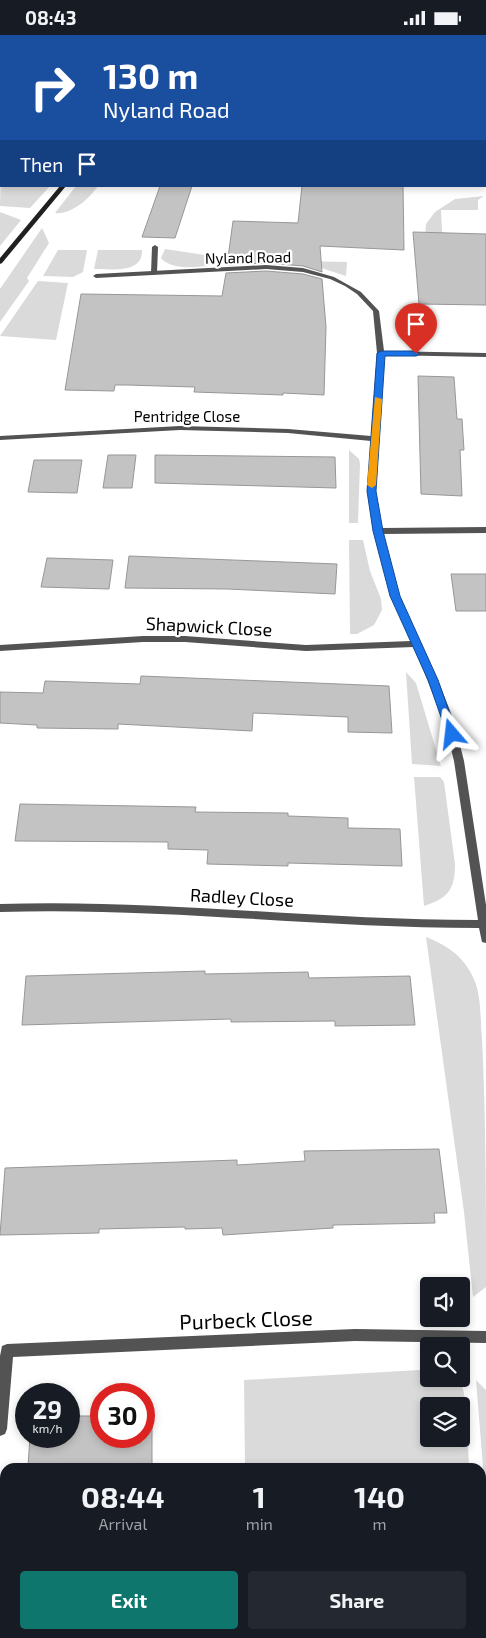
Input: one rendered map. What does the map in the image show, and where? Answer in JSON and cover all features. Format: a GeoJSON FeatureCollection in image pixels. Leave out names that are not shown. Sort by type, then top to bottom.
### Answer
{"type":"FeatureCollection","features":[{"type":"Feature","properties":{"kind":"main road"},"geometry":{"type":"LineString","coordinates":[[0,262],[62,187]]}},
{"type":"Feature","properties":{"kind":"street"},"geometry":{"type":"LineString","coordinates":[[154,273],[155,247]]}},
{"type":"Feature","properties":{"kind":"street","name":"Nyland Road"},"geometry":{"type":"LineString","coordinates":[[96,276],[266,267],[303,270],[332,278],[359,293],[376,311],[381,353],[371,491],[378,531],[395,596],[433,680],[449,721],[459,761],[486,939]]}},
{"type":"Feature","properties":{"kind":"street"},"geometry":{"type":"LineString","coordinates":[[381,353],[486,355]]}},
{"type":"Feature","properties":{"kind":"street","name":"Pentridge Close"},"geometry":{"type":"LineString","coordinates":[[0,438],[180,428],[288,431],[375,439]]}},
{"type":"Feature","properties":{"kind":"street"},"geometry":{"type":"LineString","coordinates":[[378,531],[486,530]]}},
{"type":"Feature","properties":{"kind":"street","name":"Shapwick Close"},"geometry":{"type":"LineString","coordinates":[[0,649],[143,639],[185,639],[306,647],[416,644]]}},
{"type":"Feature","properties":{"kind":"street","name":"Radley Close"},"geometry":{"type":"LineString","coordinates":[[0,908],[61,905],[416,923],[483,924]]}},
{"type":"Feature","properties":{"kind":"street","name":"Purbeck Close"},"geometry":{"type":"LineString","coordinates":[[0,1429],[4,1349],[355,1335],[486,1337]]}},
{"type":"Feature","properties":{"kind":"shaded area"},"geometry":{"type":"Polygon","coordinates":[[[0,187],[49,187],[30,208],[0,206],[0,187]]]}},
{"type":"Feature","properties":{"kind":"shaded area"},"geometry":{"type":"Polygon","coordinates":[[[75,187],[97,187],[90,196],[73,209],[55,213],[75,187]]]}},
{"type":"Feature","properties":{"kind":"shaded area"},"geometry":{"type":"Polygon","coordinates":[[[484,196],[478,200],[478,210],[441,210],[442,231],[438,261],[425,237],[426,224],[435,212],[455,199],[484,196]]]}},
{"type":"Feature","properties":{"kind":"shaded area"},"geometry":{"type":"Polygon","coordinates":[[[0,212],[21,220],[0,246],[0,212]]]}},
{"type":"Feature","properties":{"kind":"shaded area"},"geometry":{"type":"Polygon","coordinates":[[[42,228],[49,243],[27,278],[29,281],[0,322],[0,289],[42,228]]]}},
{"type":"Feature","properties":{"kind":"shaded area"},"geometry":{"type":"Polygon","coordinates":[[[165,249],[211,256],[213,261],[210,265],[204,266],[171,265],[161,258],[165,249]]]}},
{"type":"Feature","properties":{"kind":"shaded area"},"geometry":{"type":"Polygon","coordinates":[[[58,250],[87,250],[83,272],[73,277],[43,276],[58,250]]]}},
{"type":"Feature","properties":{"kind":"shaded area"},"geometry":{"type":"Polygon","coordinates":[[[98,250],[142,250],[141,258],[132,267],[94,269],[98,250]]]}},
{"type":"Feature","properties":{"kind":"shaded area"},"geometry":{"type":"Polygon","coordinates":[[[300,261],[347,262],[346,276],[300,261]]]}},
{"type":"Feature","properties":{"kind":"shaded area"},"geometry":{"type":"Polygon","coordinates":[[[38,281],[68,283],[56,340],[0,336],[38,281]]]}},
{"type":"Feature","properties":{"kind":"shaded area"},"geometry":{"type":"Polygon","coordinates":[[[349,450],[359,459],[360,464],[358,523],[349,523],[349,450]]]}},
{"type":"Feature","properties":{"kind":"shaded area"},"geometry":{"type":"Polygon","coordinates":[[[349,540],[363,540],[370,571],[381,599],[382,610],[374,625],[357,634],[350,634],[349,540]]]}},
{"type":"Feature","properties":{"kind":"shaded area"},"geometry":{"type":"Polygon","coordinates":[[[406,672],[416,683],[441,766],[412,764],[406,672]]]}},
{"type":"Feature","properties":{"kind":"shaded area"},"geometry":{"type":"Polygon","coordinates":[[[414,777],[440,777],[444,782],[455,864],[452,887],[439,900],[424,906],[414,777]]]}},
{"type":"Feature","properties":{"kind":"shaded area"},"geometry":{"type":"Polygon","coordinates":[[[426,937],[447,947],[458,956],[468,968],[478,990],[484,1101],[486,1287],[473,1297],[464,1212],[426,937]]]}},
{"type":"Feature","properties":{"kind":"shaded area"},"geometry":{"type":"Polygon","coordinates":[[[420,1370],[420,1387],[463,1387],[465,1397],[420,1397],[420,1447],[468,1447],[469,1463],[245,1463],[244,1380],[420,1370]]]}},
{"type":"Feature","properties":{"kind":"shaded area"},"geometry":{"type":"Polygon","coordinates":[[[476,1380],[486,1390],[486,1463],[483,1463],[476,1380]]]}},
{"type":"Feature","properties":{"kind":"building"},"geometry":{"type":"Polygon","coordinates":[[[160,187],[192,187],[175,238],[142,237],[160,187]]]}},
{"type":"Feature","properties":{"kind":"building"},"geometry":{"type":"Polygon","coordinates":[[[302,187],[403,187],[404,250],[320,246],[322,272],[303,266],[266,263],[227,265],[233,221],[298,223],[302,187]]]}},
{"type":"Feature","properties":{"kind":"building"},"geometry":{"type":"Polygon","coordinates":[[[413,232],[486,234],[486,305],[419,304],[413,232]]]}},
{"type":"Feature","properties":{"kind":"building"},"geometry":{"type":"Polygon","coordinates":[[[266,271],[303,274],[322,279],[326,327],[324,395],[194,392],[195,387],[127,385],[115,385],[114,391],[65,390],[81,294],[222,296],[226,273],[266,271]]]}},
{"type":"Feature","properties":{"kind":"building"},"geometry":{"type":"Polygon","coordinates":[[[418,376],[454,377],[457,419],[462,419],[464,450],[460,450],[462,496],[421,494],[418,376]]]}},
{"type":"Feature","properties":{"kind":"building"},"geometry":{"type":"Polygon","coordinates":[[[108,455],[136,455],[132,488],[103,488],[108,455]]]}},
{"type":"Feature","properties":{"kind":"building"},"geometry":{"type":"Polygon","coordinates":[[[155,455],[335,457],[336,488],[155,483],[155,455]]]}},
{"type":"Feature","properties":{"kind":"building"},"geometry":{"type":"Polygon","coordinates":[[[34,460],[82,460],[77,493],[28,492],[34,460]]]}},
{"type":"Feature","properties":{"kind":"building"},"geometry":{"type":"Polygon","coordinates":[[[129,556],[337,564],[335,594],[227,589],[125,588],[129,556]]]}},
{"type":"Feature","properties":{"kind":"building"},"geometry":{"type":"Polygon","coordinates":[[[47,558],[113,560],[109,589],[41,587],[47,558]]]}},
{"type":"Feature","properties":{"kind":"building"},"geometry":{"type":"Polygon","coordinates":[[[451,574],[486,574],[486,611],[456,611],[451,574]]]}},
{"type":"Feature","properties":{"kind":"building"},"geometry":{"type":"Polygon","coordinates":[[[141,676],[389,686],[392,733],[348,732],[348,717],[253,713],[252,731],[118,724],[118,729],[37,728],[37,725],[0,723],[0,692],[43,693],[45,681],[140,684],[141,676]]]}},
{"type":"Feature","properties":{"kind":"building"},"geometry":{"type":"Polygon","coordinates":[[[20,804],[196,807],[195,812],[288,813],[288,816],[348,818],[348,828],[400,829],[402,866],[288,863],[288,866],[207,864],[208,850],[168,849],[168,842],[15,841],[20,804]]]}},
{"type":"Feature","properties":{"kind":"building"},"geometry":{"type":"Polygon","coordinates":[[[205,971],[205,974],[308,972],[309,978],[410,976],[415,1025],[335,1026],[335,1021],[231,1022],[231,1019],[22,1025],[26,976],[205,971]]]}},
{"type":"Feature","properties":{"kind":"building"},"geometry":{"type":"Polygon","coordinates":[[[439,1149],[447,1213],[434,1213],[435,1223],[333,1225],[333,1228],[223,1235],[222,1228],[185,1229],[185,1227],[99,1229],[99,1233],[0,1235],[5,1168],[237,1160],[237,1165],[305,1161],[304,1151],[439,1149]]]}},
{"type":"Feature","properties":{"kind":"building"},"geometry":{"type":"Polygon","coordinates":[[[80,1416],[90,1416],[90,1448],[152,1448],[152,1463],[28,1463],[29,1448],[80,1448],[80,1416]]]}},
{"type":"Feature","properties":{"kind":"slow traffic"},"geometry":{"type":"LineString","coordinates":[[372,485],[378,399]]}},
{"type":"Feature","properties":{"kind":"route"},"geometry":{"type":"LineString","coordinates":[[416,354],[381,353],[371,491],[378,531],[395,596],[433,680],[452,734]]}}]}
